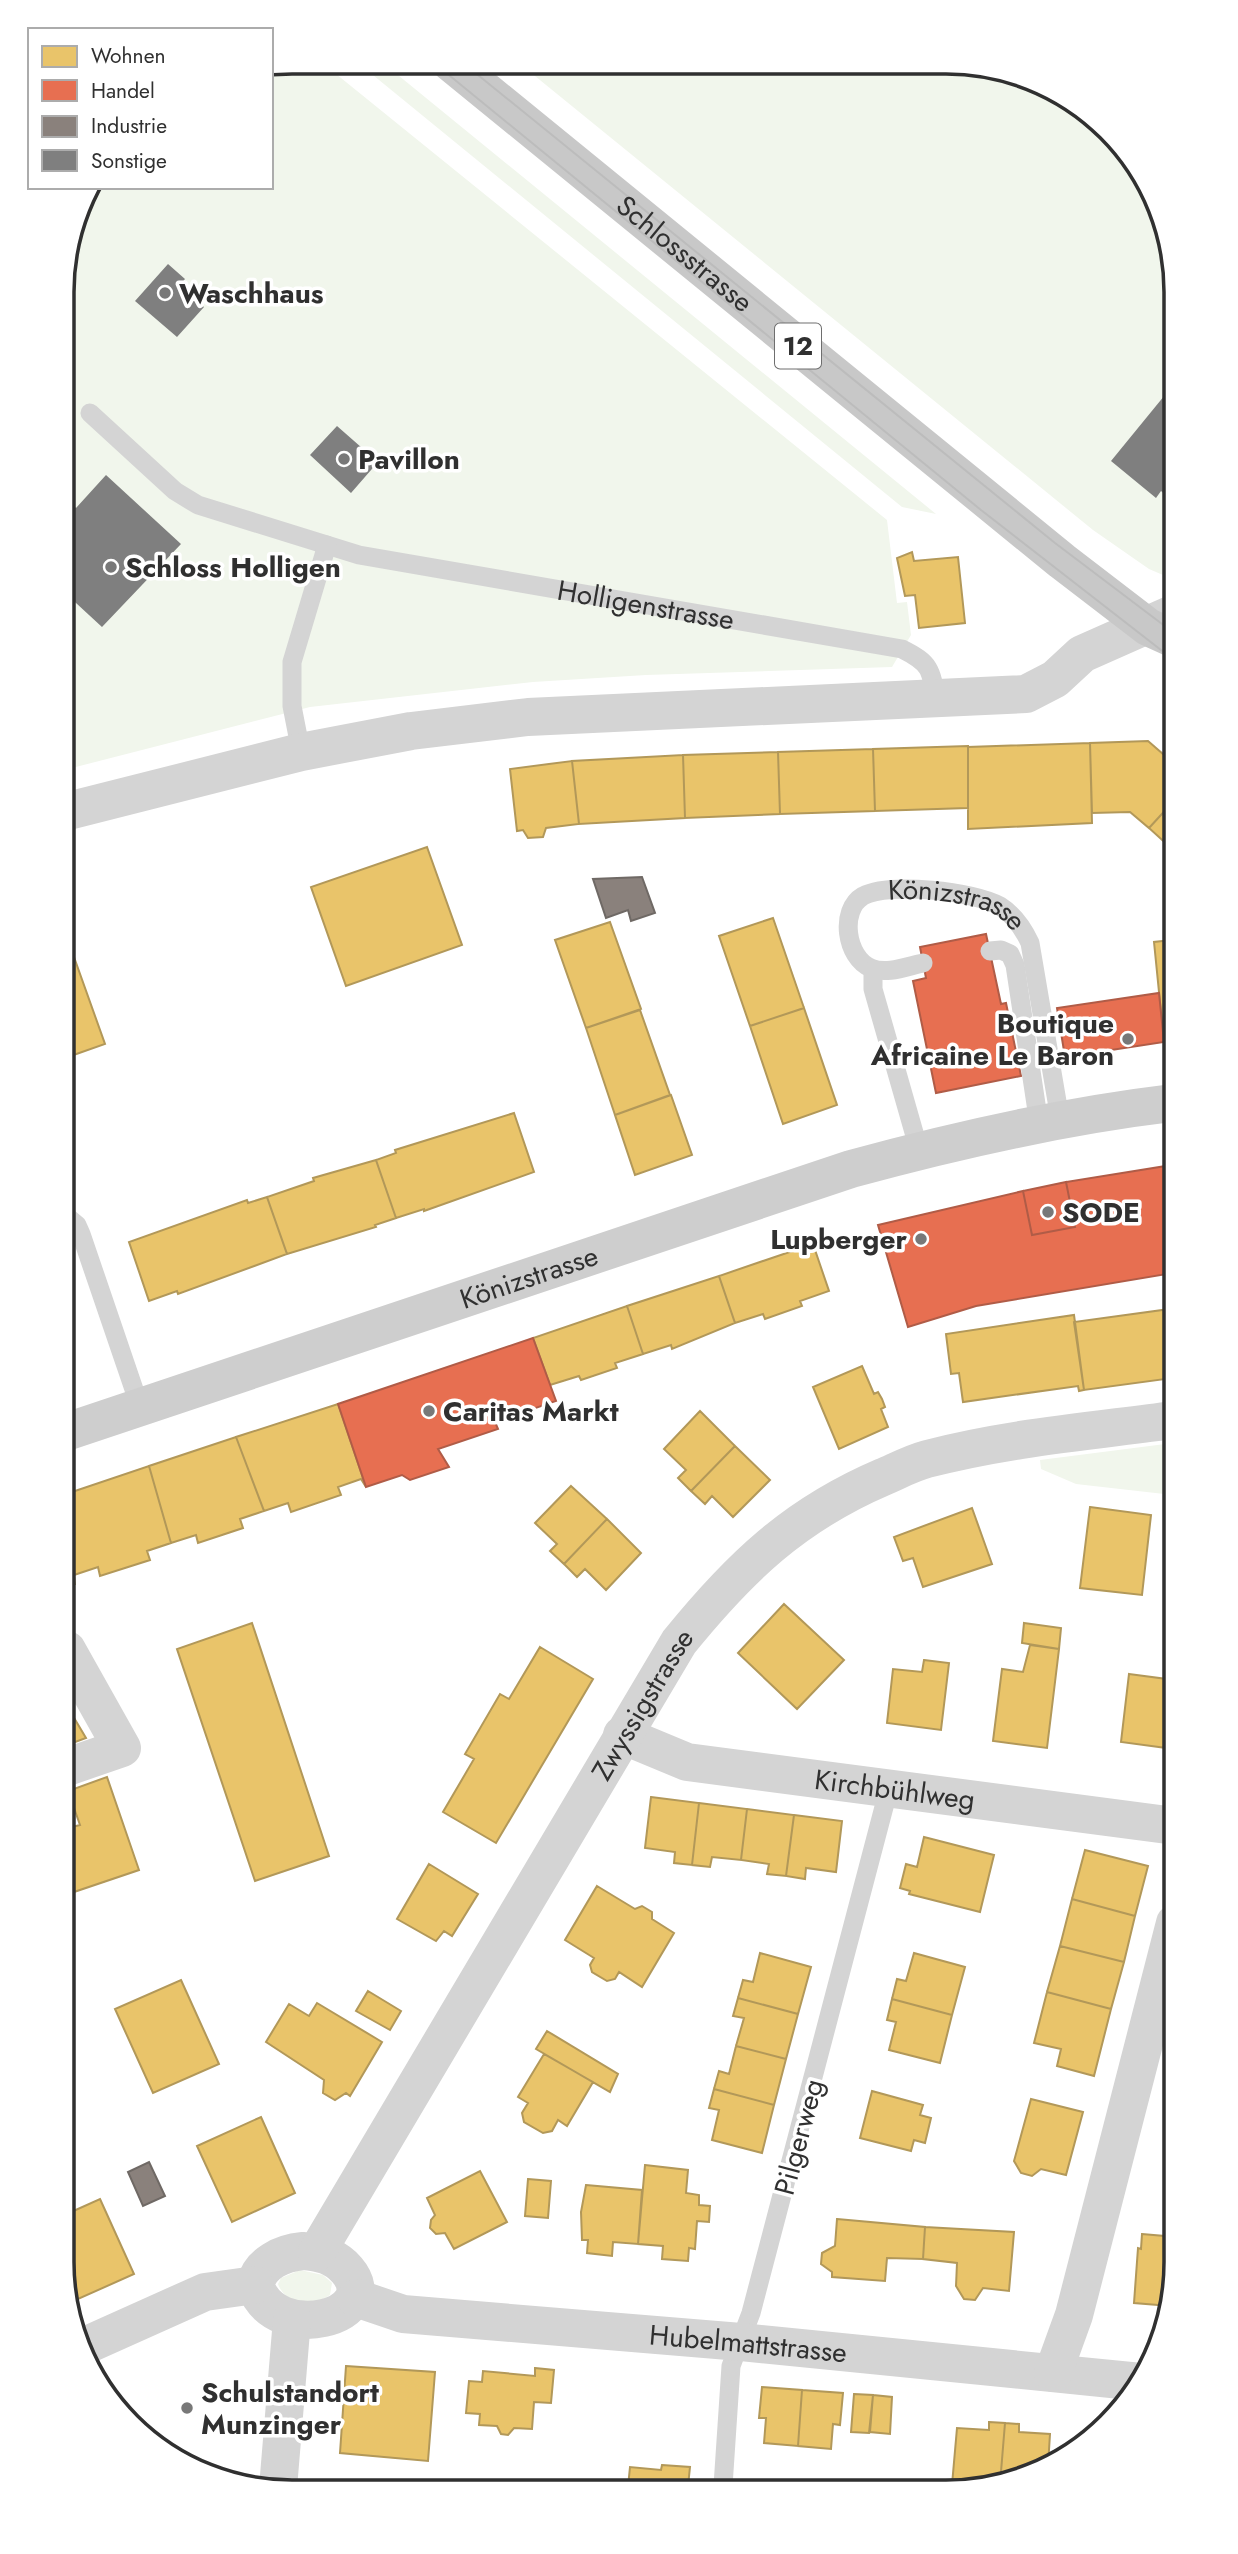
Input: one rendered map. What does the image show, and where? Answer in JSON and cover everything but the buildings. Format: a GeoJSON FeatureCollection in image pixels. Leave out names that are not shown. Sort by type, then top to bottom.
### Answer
{"type":"FeatureCollection","features":[{"type":"Feature","properties":{"kind":"main road","name":"Schlossstrasse"},"geometry":{"type":"LineString","coordinates":[[465,74],[1062,561],[1164,630]]}},
{"type":"Feature","properties":{"kind":"main road","name":"Könizstrasse"},"geometry":{"type":"LineString","coordinates":[[74,1429],[729,1208],[919,1150],[1049,1121],[1164,1104]]}},
{"type":"Feature","properties":{"kind":"street"},"geometry":{"type":"LineString","coordinates":[[74,809],[301,752],[411,731],[578,712],[779,707],[1026,694],[1055,679],[1082,654],[1164,631]]}},
{"type":"Feature","properties":{"kind":"street","name":"Zwyssigstrasse"},"geometry":{"type":"LineString","coordinates":[[317,2252],[622,1735],[679,1642],[715,1597],[767,1546],[824,1505],[924,1459],[996,1444],[1164,1421]]}},
{"type":"Feature","properties":{"kind":"street"},"geometry":{"type":"LineString","coordinates":[[74,1662],[122,1748],[74,1764]]}},
{"type":"Feature","properties":{"kind":"street","name":"Kirchbühlweg"},"geometry":{"type":"LineString","coordinates":[[622,1735],[687,1762],[1164,1825]]}},
{"type":"Feature","properties":{"kind":"street"},"geometry":{"type":"LineString","coordinates":[[1053,2373],[1074,2315],[1164,1966]]}},
{"type":"Feature","properties":{"kind":"street"},"geometry":{"type":"LineString","coordinates":[[289,2252],[317,2252],[330,2256],[350,2273],[355,2282],[355,2298],[351,2304],[330,2317],[308,2321],[292,2319],[272,2310],[262,2300],[256,2285],[261,2271],[276,2258],[289,2252]]}},
{"type":"Feature","properties":{"kind":"street"},"geometry":{"type":"LineString","coordinates":[[89,2344],[205,2291],[256,2285]]}},
{"type":"Feature","properties":{"kind":"street","name":"Hubelmattstrasse"},"geometry":{"type":"LineString","coordinates":[[355,2298],[403,2314],[740,2342],[1129,2381]]}},
{"type":"Feature","properties":{"kind":"street"},"geometry":{"type":"LineString","coordinates":[[279,2480],[292,2319]]}},
{"type":"Feature","properties":{"kind":"lane","name":"Holligenstrasse"},"geometry":{"type":"LineString","coordinates":[[90,413],[186,499],[359,555],[902,649],[921,658],[931,670],[936,699]]}},
{"type":"Feature","properties":{"kind":"lane"},"geometry":{"type":"LineString","coordinates":[[301,752],[292,705],[292,662],[327,545]]}},
{"type":"Feature","properties":{"kind":"lane","name":"Könizstrasse"},"geometry":{"type":"LineString","coordinates":[[923,963],[873,970],[861,963],[854,953],[848,928],[851,912],[861,897],[881,890],[956,892],[1000,906],[1021,924],[1030,943],[1049,1121]]}},
{"type":"Feature","properties":{"kind":"lane","name":"Könizstrasse"},"geometry":{"type":"LineString","coordinates":[[989,951],[1001,950],[1010,954],[1015,965],[1049,1121]]}},
{"type":"Feature","properties":{"kind":"lane"},"geometry":{"type":"LineString","coordinates":[[873,970],[873,989],[919,1150]]}},
{"type":"Feature","properties":{"kind":"lane"},"geometry":{"type":"LineString","coordinates":[[74,1222],[81,1234],[140,1407]]}},
{"type":"Feature","properties":{"kind":"lane","name":"Pilgerweg"},"geometry":{"type":"LineString","coordinates":[[723,2480],[731,2367],[751,2313],[889,1788]]}},
{"type":"Feature","properties":{"kind":"shaded area"},"geometry":{"type":"Polygon","coordinates":[[[277,74],[336,74],[887,520],[897,603],[907,602],[911,635],[892,667],[646,675],[533,682],[310,707],[74,767],[74,277],[81,235],[99,189],[273,189],[273,75],[277,74]]]}},
{"type":"Feature","properties":{"kind":"shaded area"},"geometry":{"type":"Polygon","coordinates":[[[372,74],[397,74],[936,514],[902,507],[372,74]]]}},
{"type":"Feature","properties":{"kind":"shaded area"},"geometry":{"type":"Polygon","coordinates":[[[533,74],[975,75],[1016,85],[1068,110],[1101,137],[1135,183],[1148,208],[1163,263],[1164,575],[1149,569],[1093,530],[533,74]]]}},
{"type":"Feature","properties":{"kind":"shaded area"},"geometry":{"type":"Polygon","coordinates":[[[1164,1444],[1164,1494],[1076,1484],[1041,1469],[1040,1460],[1164,1444]]]}},
{"type":"Feature","properties":{"kind":"shaded area"},"geometry":{"type":"Polygon","coordinates":[[[300,2270],[323,2275],[332,2283],[330,2295],[309,2302],[301,2302],[287,2296],[278,2284],[281,2278],[300,2270]]]}},
{"type":"Feature","properties":{"kind":"tram line"},"geometry":{"type":"LineString","coordinates":[[448,74],[981,510],[1164,652]]}},
{"type":"Feature","properties":{"kind":"tram line"},"geometry":{"type":"LineString","coordinates":[[477,74],[1055,543],[1164,625]]}},
{"type":"Feature","properties":{"kind":"place","name":"Waschhaus"},"geometry":{"type":"Point","coordinates":[165,293]}},
{"type":"Feature","properties":{"kind":"place","name":"Pavillon"},"geometry":{"type":"Point","coordinates":[344,459]}},
{"type":"Feature","properties":{"kind":"place","name":"Schloss Holligen"},"geometry":{"type":"Point","coordinates":[111,567]}},
{"type":"Feature","properties":{"kind":"place","name":"Boutique Africaine Le Baron"},"geometry":{"type":"Point","coordinates":[1128,1039]}},
{"type":"Feature","properties":{"kind":"place","name":"SODE"},"geometry":{"type":"Point","coordinates":[1048,1212]}},
{"type":"Feature","properties":{"kind":"place","name":"Lupberger"},"geometry":{"type":"Point","coordinates":[921,1239]}},
{"type":"Feature","properties":{"kind":"place","name":"Caritas Markt"},"geometry":{"type":"Point","coordinates":[429,1411]}},
{"type":"Feature","properties":{"kind":"place","name":"Schulstandort Munzinger"},"geometry":{"type":"Point","coordinates":[187,2408]}}]}
